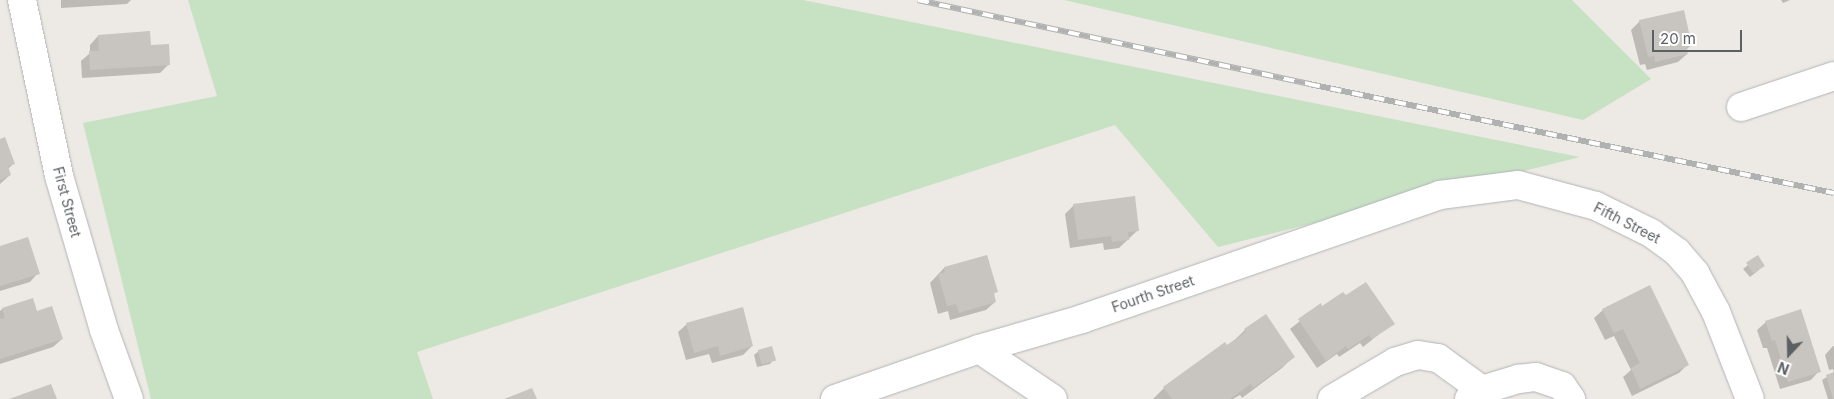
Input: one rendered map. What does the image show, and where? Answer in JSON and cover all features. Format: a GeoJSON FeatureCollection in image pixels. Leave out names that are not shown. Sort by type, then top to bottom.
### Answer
{"type":"FeatureCollection","features":[{"type":"Feature","properties":{"kind":"street","name":"First Street"},"geometry":{"type":"LineString","coordinates":[[22,0],[59,176],[104,330],[129,399]]}},
{"type":"Feature","properties":{"kind":"street"},"geometry":{"type":"LineString","coordinates":[[1741,107],[1834,76]]}},
{"type":"Feature","properties":{"kind":"street","name":"Fifth Street"},"geometry":{"type":"LineString","coordinates":[[1472,191],[1518,185],[1583,201],[1620,216],[1675,250],[1695,273],[1716,312],[1750,399]]}},
{"type":"Feature","properties":{"kind":"street","name":"Fourth Street"},"geometry":{"type":"LineString","coordinates":[[835,399],[979,349],[1082,319],[1440,195],[1472,191]]}},
{"type":"Feature","properties":{"kind":"street"},"geometry":{"type":"LineString","coordinates":[[979,349],[1053,399]]}},
{"type":"Feature","properties":{"kind":"street"},"geometry":{"type":"LineString","coordinates":[[1332,399],[1396,362],[1418,355],[1438,358],[1476,395],[1519,379],[1536,377],[1562,386],[1571,399]]}},
{"type":"Feature","properties":{"kind":"green space"},"geometry":{"type":"Polygon","coordinates":[[[188,0],[803,0],[1580,157],[1218,247],[1115,125],[417,352],[433,399],[151,399],[83,123],[217,96],[188,0]]]}},
{"type":"Feature","properties":{"kind":"green space"},"geometry":{"type":"Polygon","coordinates":[[[1064,0],[1572,0],[1651,79],[1583,120],[1064,0]]]}},
{"type":"Feature","properties":{"kind":"building"},"geometry":{"type":"Polygon","coordinates":[[[1684,10],[1692,46],[1686,47],[1688,54],[1655,62],[1654,56],[1648,57],[1639,20],[1684,10]]]}},
{"type":"Feature","properties":{"kind":"building"},"geometry":{"type":"Polygon","coordinates":[[[150,31],[151,45],[169,44],[170,65],[90,70],[89,51],[99,51],[98,35],[150,31]]]}},
{"type":"Feature","properties":{"kind":"building"},"geometry":{"type":"Polygon","coordinates":[[[5,137],[15,164],[8,166],[11,175],[0,180],[0,139],[5,137]]]}},
{"type":"Feature","properties":{"kind":"building"},"geometry":{"type":"Polygon","coordinates":[[[1135,196],[1139,231],[1128,232],[1129,240],[1112,242],[1111,236],[1078,240],[1073,204],[1135,196]]]}},
{"type":"Feature","properties":{"kind":"building"},"geometry":{"type":"Polygon","coordinates":[[[28,237],[40,274],[0,286],[0,246],[28,237]]]}},
{"type":"Feature","properties":{"kind":"building"},"geometry":{"type":"Polygon","coordinates":[[[987,255],[998,292],[994,293],[996,302],[959,313],[956,304],[947,306],[938,274],[945,272],[944,267],[987,255]]]}},
{"type":"Feature","properties":{"kind":"building"},"geometry":{"type":"Polygon","coordinates":[[[1758,255],[1765,266],[1753,273],[1746,262],[1758,255]]]}},
{"type":"Feature","properties":{"kind":"building"},"geometry":{"type":"Polygon","coordinates":[[[1366,282],[1395,324],[1372,339],[1369,335],[1348,349],[1346,346],[1326,361],[1298,319],[1321,303],[1322,306],[1343,292],[1346,295],[1366,282]]]}},
{"type":"Feature","properties":{"kind":"building"},"geometry":{"type":"Polygon","coordinates":[[[1650,285],[1689,365],[1640,389],[1631,368],[1640,363],[1623,329],[1614,333],[1602,309],[1650,285]]]}},
{"type":"Feature","properties":{"kind":"building"},"geometry":{"type":"Polygon","coordinates":[[[33,298],[37,311],[52,306],[63,339],[0,359],[0,319],[5,318],[2,308],[33,298]]]}},
{"type":"Feature","properties":{"kind":"building"},"geometry":{"type":"Polygon","coordinates":[[[743,307],[753,346],[720,356],[718,346],[694,353],[686,323],[743,307]]]}},
{"type":"Feature","properties":{"kind":"building"},"geometry":{"type":"Polygon","coordinates":[[[1801,309],[1821,372],[1788,382],[1775,340],[1772,341],[1765,321],[1801,309]]]}},
{"type":"Feature","properties":{"kind":"building"},"geometry":{"type":"Polygon","coordinates":[[[1266,314],[1295,357],[1253,388],[1251,384],[1230,399],[1172,399],[1163,387],[1225,342],[1227,345],[1246,332],[1244,329],[1266,314]]]}},
{"type":"Feature","properties":{"kind":"building"},"geometry":{"type":"Polygon","coordinates":[[[772,346],[776,360],[762,365],[758,350],[772,346]]]}},
{"type":"Feature","properties":{"kind":"building"},"geometry":{"type":"Polygon","coordinates":[[[1834,372],[1834,399],[1833,399],[1826,375],[1834,372]]]}},
{"type":"Feature","properties":{"kind":"building"},"geometry":{"type":"Polygon","coordinates":[[[51,384],[57,399],[9,399],[51,384]]]}},
{"type":"Feature","properties":{"kind":"building"},"geometry":{"type":"Polygon","coordinates":[[[532,388],[537,399],[504,399],[532,388]]]}},
{"type":"Feature","properties":{"kind":"railway"},"geometry":{"type":"LineString","coordinates":[[918,0],[1309,84],[1834,193]]}}]}
